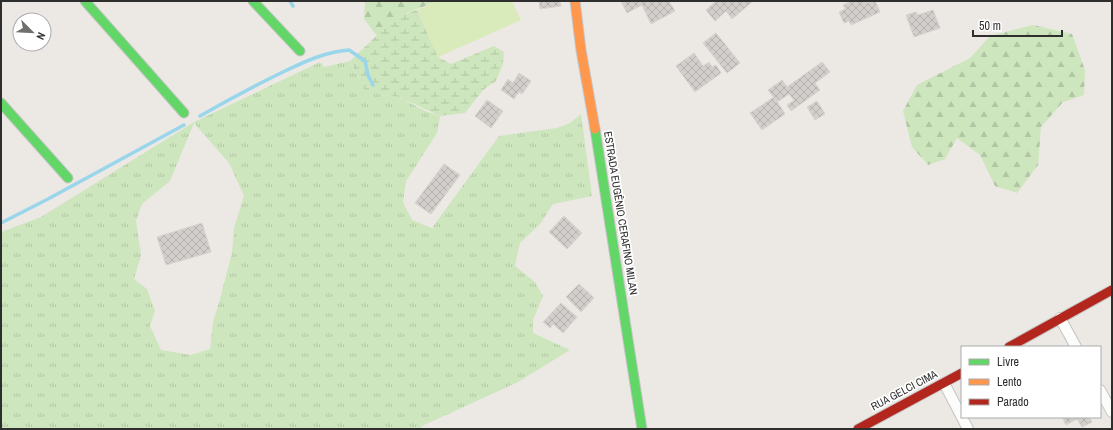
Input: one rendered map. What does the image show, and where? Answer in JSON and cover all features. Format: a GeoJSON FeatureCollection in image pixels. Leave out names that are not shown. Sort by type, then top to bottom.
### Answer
{"type":"FeatureCollection","features":[{"type":"Feature","properties":{"kind":"street"},"geometry":{"type":"LineString","coordinates":[[85,1],[184,113]]}},
{"type":"Feature","properties":{"kind":"street"},"geometry":{"type":"LineString","coordinates":[[253,1],[300,51]]}},
{"type":"Feature","properties":{"kind":"street","name":"ESTRADA EUGÊNIO CERAFINO MILAN"},"geometry":{"type":"LineString","coordinates":[[575,1],[581,50],[604,184],[642,429]]}},
{"type":"Feature","properties":{"kind":"street"},"geometry":{"type":"LineString","coordinates":[[1,103],[68,178]]}},
{"type":"Feature","properties":{"kind":"street"},"geometry":{"type":"LineString","coordinates":[[1010,346],[1112,290]]}},
{"type":"Feature","properties":{"kind":"street"},"geometry":{"type":"LineString","coordinates":[[1060,318],[1075,346]]}},
{"type":"Feature","properties":{"kind":"street","name":"RUA GELCI CIMA"},"geometry":{"type":"LineString","coordinates":[[858,429],[961,374]]}},
{"type":"Feature","properties":{"kind":"street"},"geometry":{"type":"LineString","coordinates":[[944,383],[961,416]]}},
{"type":"Feature","properties":{"kind":"street"},"geometry":{"type":"LineString","coordinates":[[1101,392],[1112,412]]}},
{"type":"Feature","properties":{"kind":"street"},"geometry":{"type":"LineString","coordinates":[[962,418],[968,429]]}},
{"type":"Feature","properties":{"kind":"green space"},"geometry":{"type":"Polygon","coordinates":[[[365,1],[437,1],[402,15],[389,24],[377,36],[364,19],[365,1]]]}},
{"type":"Feature","properties":{"kind":"green space"},"geometry":{"type":"Polygon","coordinates":[[[437,1],[512,1],[521,20],[438,57],[417,10],[437,1]]]}},
{"type":"Feature","properties":{"kind":"green space"},"geometry":{"type":"Polygon","coordinates":[[[417,10],[438,57],[451,64],[494,46],[504,52],[503,64],[496,81],[483,90],[465,113],[440,116],[399,97],[379,94],[364,89],[350,61],[389,24],[402,15],[417,10]]]}},
{"type":"Feature","properties":{"kind":"green space"},"geometry":{"type":"Polygon","coordinates":[[[1033,25],[1072,34],[1085,70],[1084,95],[1063,102],[1041,127],[1038,165],[1017,193],[995,186],[980,155],[957,138],[945,159],[928,165],[912,147],[903,111],[917,85],[970,58],[990,36],[1033,25]]]}},
{"type":"Feature","properties":{"kind":"green space"},"geometry":{"type":"Polygon","coordinates":[[[350,61],[364,89],[379,94],[399,97],[425,111],[440,116],[437,133],[406,181],[403,202],[412,220],[432,228],[499,136],[557,128],[570,123],[581,114],[592,196],[553,204],[540,224],[520,243],[515,266],[535,282],[543,296],[533,320],[533,333],[570,350],[518,382],[424,425],[419,429],[1,429],[1,232],[41,217],[194,122],[320,62],[324,67],[350,61]],[[194,123],[170,181],[142,204],[136,221],[141,255],[134,279],[147,289],[155,311],[150,326],[161,350],[191,355],[210,349],[213,322],[232,253],[234,228],[244,196],[229,163],[194,123]]]}},
{"type":"Feature","properties":{"kind":"building"},"geometry":{"type":"Polygon","coordinates":[[[539,1],[560,1],[561,6],[540,9],[539,1]]]}},
{"type":"Feature","properties":{"kind":"building"},"geometry":{"type":"Polygon","coordinates":[[[621,1],[669,1],[675,11],[651,24],[642,5],[627,13],[621,1]]]}},
{"type":"Feature","properties":{"kind":"building"},"geometry":{"type":"Polygon","coordinates":[[[716,1],[753,1],[732,19],[726,11],[715,21],[706,10],[716,1]]]}},
{"type":"Feature","properties":{"kind":"building"},"geometry":{"type":"Polygon","coordinates":[[[852,1],[866,1],[867,3],[875,1],[880,12],[851,25],[849,21],[844,23],[839,12],[845,9],[843,5],[852,1]]]}},
{"type":"Feature","properties":{"kind":"building"},"geometry":{"type":"Polygon","coordinates":[[[933,10],[940,28],[914,37],[906,15],[916,12],[918,15],[933,10]]]}},
{"type":"Feature","properties":{"kind":"building"},"geometry":{"type":"Polygon","coordinates":[[[716,33],[740,63],[727,73],[703,43],[716,33]]]}},
{"type":"Feature","properties":{"kind":"building"},"geometry":{"type":"Polygon","coordinates":[[[694,53],[703,66],[709,62],[712,67],[716,65],[721,73],[695,92],[676,66],[694,53]]]}},
{"type":"Feature","properties":{"kind":"building"},"geometry":{"type":"Polygon","coordinates":[[[822,62],[830,72],[815,83],[820,90],[791,111],[787,105],[794,100],[789,94],[777,102],[768,90],[782,80],[787,87],[822,62]]]}},
{"type":"Feature","properties":{"kind":"building"},"geometry":{"type":"Polygon","coordinates":[[[519,73],[531,81],[522,94],[519,92],[514,99],[501,90],[508,79],[513,83],[519,73]]]}},
{"type":"Feature","properties":{"kind":"building"},"geometry":{"type":"Polygon","coordinates":[[[774,97],[785,114],[762,130],[750,113],[774,97]]]}},
{"type":"Feature","properties":{"kind":"building"},"geometry":{"type":"Polygon","coordinates":[[[487,100],[503,111],[491,128],[475,116],[487,100]]]}},
{"type":"Feature","properties":{"kind":"building"},"geometry":{"type":"Polygon","coordinates":[[[817,101],[825,114],[815,120],[807,107],[817,101]]]}},
{"type":"Feature","properties":{"kind":"building"},"geometry":{"type":"Polygon","coordinates":[[[444,164],[460,175],[431,214],[415,203],[444,164]]]}},
{"type":"Feature","properties":{"kind":"building"},"geometry":{"type":"Polygon","coordinates":[[[564,216],[582,233],[567,249],[549,232],[564,216]]]}},
{"type":"Feature","properties":{"kind":"building"},"geometry":{"type":"Polygon","coordinates":[[[202,223],[211,252],[166,265],[157,237],[202,223]]]}},
{"type":"Feature","properties":{"kind":"building"},"geometry":{"type":"Polygon","coordinates":[[[579,284],[594,298],[581,312],[566,297],[579,284]]]}},
{"type":"Feature","properties":{"kind":"building"},"geometry":{"type":"Polygon","coordinates":[[[561,303],[577,317],[563,333],[553,324],[550,328],[543,322],[561,303]]]}},
{"type":"Feature","properties":{"kind":"building"},"geometry":{"type":"Polygon","coordinates":[[[1062,418],[1090,418],[1092,422],[1082,427],[1077,419],[1066,425],[1062,418]]]}},
{"type":"Feature","properties":{"kind":"waterway"},"geometry":{"type":"LineString","coordinates":[[290,1],[293,6]]}},
{"type":"Feature","properties":{"kind":"waterway"},"geometry":{"type":"LineString","coordinates":[[200,116],[293,67],[340,51],[349,50],[365,61],[368,75],[373,85]]}},
{"type":"Feature","properties":{"kind":"waterway"},"geometry":{"type":"LineString","coordinates":[[1,223],[184,125]]}},
{"type":"Feature","properties":{"kind":"traffic: fast"},"geometry":{"type":"LineString","coordinates":[[85,1],[184,113]]}},
{"type":"Feature","properties":{"kind":"traffic: fast"},"geometry":{"type":"LineString","coordinates":[[253,1],[300,51]]}},
{"type":"Feature","properties":{"kind":"traffic: fast"},"geometry":{"type":"LineString","coordinates":[[1,103],[68,178]]}},
{"type":"Feature","properties":{"kind":"traffic: fast"},"geometry":{"type":"LineString","coordinates":[[595,129],[642,429]]}},
{"type":"Feature","properties":{"kind":"traffic: slow"},"geometry":{"type":"LineString","coordinates":[[575,1],[581,50],[595,129]]}},
{"type":"Feature","properties":{"kind":"traffic: jam"},"geometry":{"type":"LineString","coordinates":[[1011,346],[1112,290]]}},
{"type":"Feature","properties":{"kind":"traffic: jam"},"geometry":{"type":"LineString","coordinates":[[858,429],[961,374]]}}]}
